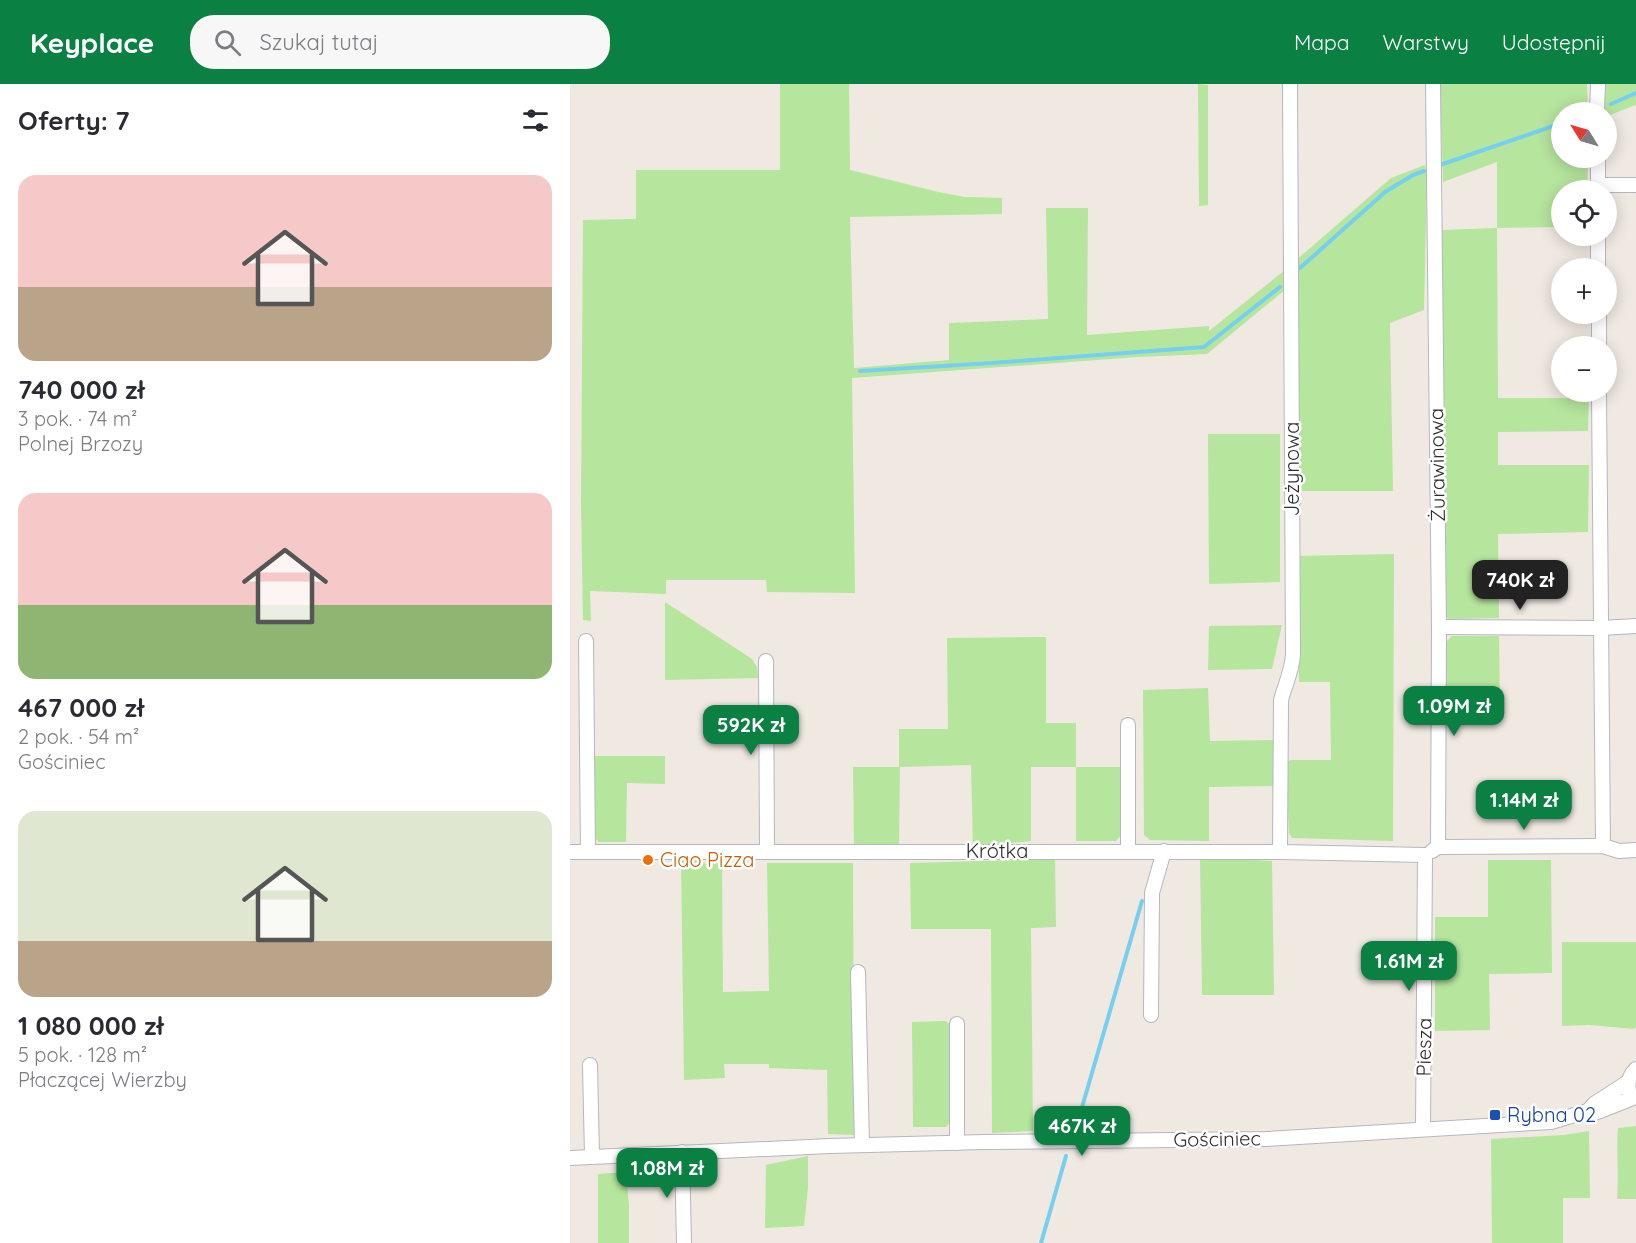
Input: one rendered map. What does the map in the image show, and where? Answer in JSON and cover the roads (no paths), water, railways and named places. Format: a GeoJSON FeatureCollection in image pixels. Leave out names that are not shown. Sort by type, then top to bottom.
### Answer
{"type":"FeatureCollection","features":[{"type":"Feature","properties":{"kind":"street","name":"Jeżynowa"},"geometry":{"type":"LineString","coordinates":[[1280,852],[1281,700],[1292,668],[1293,655],[1290,84]]}},
{"type":"Feature","properties":{"kind":"street","name":"Żurawinowa"},"geometry":{"type":"LineString","coordinates":[[1433,84],[1439,627],[1438,847]]}},
{"type":"Feature","properties":{"kind":"street"},"geometry":{"type":"LineString","coordinates":[[1597,102],[1598,84]]}},
{"type":"Feature","properties":{"kind":"street"},"geometry":{"type":"LineString","coordinates":[[1617,186],[1636,185]]}},
{"type":"Feature","properties":{"kind":"street"},"geometry":{"type":"LineString","coordinates":[[1599,402],[1603,846]]}},
{"type":"Feature","properties":{"kind":"street"},"geometry":{"type":"LineString","coordinates":[[1439,627],[1602,628],[1636,626]]}},
{"type":"Feature","properties":{"kind":"street"},"geometry":{"type":"LineString","coordinates":[[586,641],[588,852]]}},
{"type":"Feature","properties":{"kind":"street"},"geometry":{"type":"LineString","coordinates":[[766,661],[767,851]]}},
{"type":"Feature","properties":{"kind":"street"},"geometry":{"type":"LineString","coordinates":[[1128,725],[1128,851]]}},
{"type":"Feature","properties":{"kind":"street"},"geometry":{"type":"LineString","coordinates":[[1425,855],[1438,847],[1603,846],[1619,851],[1636,850]]}},
{"type":"Feature","properties":{"kind":"street","name":"Krótka"},"geometry":{"type":"LineString","coordinates":[[570,852],[1164,851],[1425,855]]}},
{"type":"Feature","properties":{"kind":"street"},"geometry":{"type":"LineString","coordinates":[[1152,1015],[1152,893],[1164,851]]}},
{"type":"Feature","properties":{"kind":"street","name":"Piesza"},"geometry":{"type":"LineString","coordinates":[[1423,1129],[1425,855]]}},
{"type":"Feature","properties":{"kind":"street"},"geometry":{"type":"LineString","coordinates":[[858,972],[862,1145]]}},
{"type":"Feature","properties":{"kind":"street"},"geometry":{"type":"LineString","coordinates":[[957,1024],[957,1143]]}},
{"type":"Feature","properties":{"kind":"street"},"geometry":{"type":"LineString","coordinates":[[590,1065],[592,1156]]}},
{"type":"Feature","properties":{"kind":"street","name":"Gościniec"},"geometry":{"type":"LineString","coordinates":[[1635,1099],[1630,1095],[1628,1082],[1636,1069]]}},
{"type":"Feature","properties":{"kind":"street","name":"Gościniec"},"geometry":{"type":"LineString","coordinates":[[1588,1111],[1594,1104],[1628,1082]]}},
{"type":"Feature","properties":{"kind":"street","name":"Gościniec"},"geometry":{"type":"LineString","coordinates":[[570,1158],[862,1145],[1266,1139],[1551,1122],[1588,1111],[1595,1113],[1635,1099]]}},
{"type":"Feature","properties":{"kind":"street"},"geometry":{"type":"LineString","coordinates":[[682,1152],[684,1243]]}},
{"type":"Feature","properties":{"kind":"waterway"},"geometry":{"type":"LineString","coordinates":[[1616,102],[1636,93]]}},
{"type":"Feature","properties":{"kind":"waterway"},"geometry":{"type":"LineString","coordinates":[[1440,165],[1551,127]]}},
{"type":"Feature","properties":{"kind":"waterway"},"geometry":{"type":"LineString","coordinates":[[1300,268],[1385,192],[1424,171]]}},
{"type":"Feature","properties":{"kind":"waterway"},"geometry":{"type":"LineString","coordinates":[[860,371],[1204,347],[1280,287]]}},
{"type":"Feature","properties":{"kind":"waterway"},"geometry":{"type":"LineString","coordinates":[[1078,1121],[1142,901]]}},
{"type":"Feature","properties":{"kind":"waterway"},"geometry":{"type":"LineString","coordinates":[[1041,1243],[1066,1156]]}},
{"type":"Feature","properties":{"kind":"place","name":"Ciao Pizza"},"geometry":{"type":"Point","coordinates":[648,860]}},
{"type":"Feature","properties":{"kind":"place","name":"Rybna 02"},"geometry":{"type":"Point","coordinates":[1495,1115]}}]}
